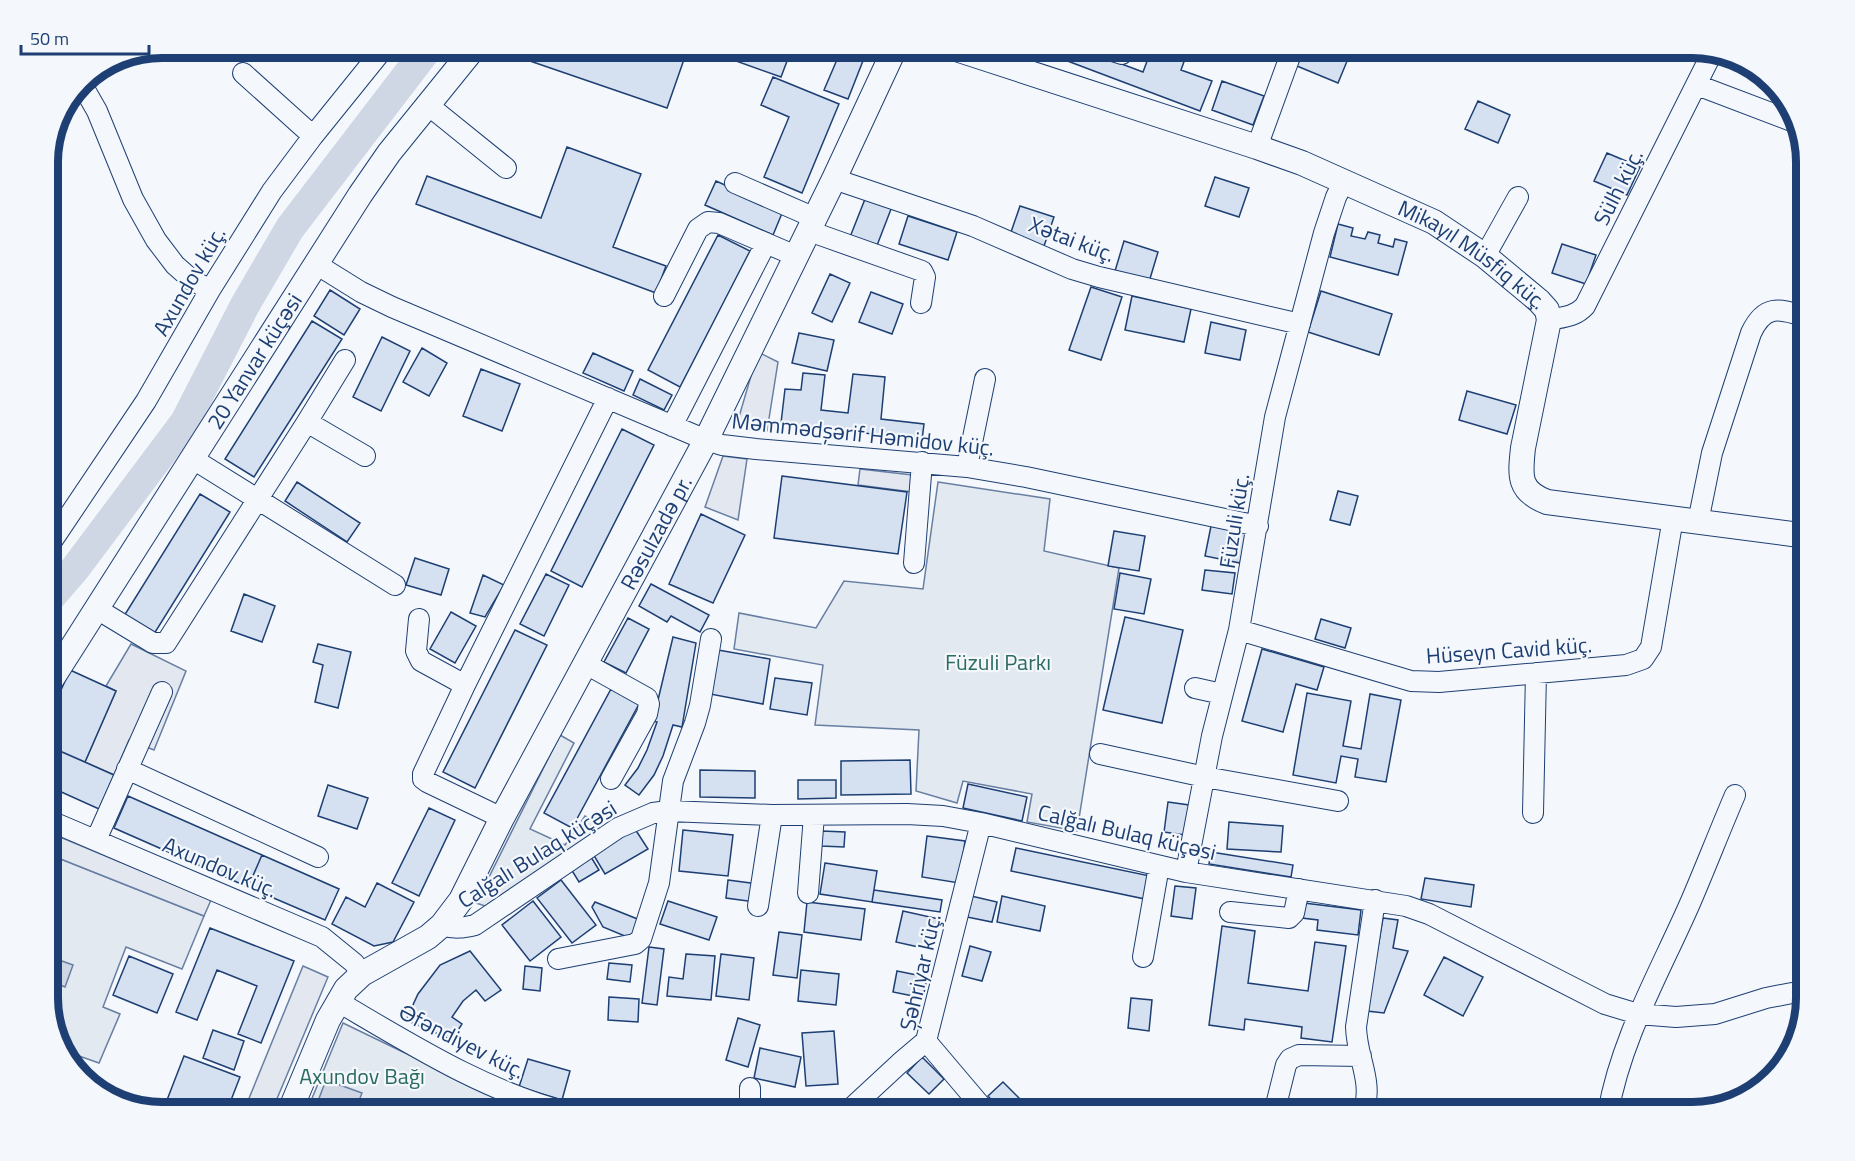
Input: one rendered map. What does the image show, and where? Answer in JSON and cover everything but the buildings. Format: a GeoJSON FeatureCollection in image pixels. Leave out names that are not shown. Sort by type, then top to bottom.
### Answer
{"type":"FeatureCollection","features":[{"type":"Feature","properties":{"kind":"main road","name":"20 Yanvar küçəsi"},"geometry":{"type":"LineString","coordinates":[[59,668],[360,195],[389,153],[466,58]]}},
{"type":"Feature","properties":{"kind":"main road","name":"Rəsulzadə pr."},"geometry":{"type":"LineString","coordinates":[[294,1102],[337,1001],[346,989],[362,974],[428,937],[442,925],[460,900],[705,440],[834,179],[890,58]]}},
{"type":"Feature","properties":{"kind":"main road","name":"Mikayıl Müsfiq küç."},"geometry":{"type":"LineString","coordinates":[[984,58],[1302,163],[1434,222],[1485,256],[1547,310],[1549,320],[1523,448],[1521,479],[1527,490],[1535,497],[1547,502],[1796,535]]}},
{"type":"Feature","properties":{"kind":"street","name":"Axundov küç."},"geometry":{"type":"LineString","coordinates":[[59,531],[146,401],[255,216],[313,136],[376,58]]}},
{"type":"Feature","properties":{"kind":"street"},"geometry":{"type":"LineString","coordinates":[[1257,147],[1289,58]]}},
{"type":"Feature","properties":{"kind":"street","name":"Sülh küç."},"geometry":{"type":"LineString","coordinates":[[1549,320],[1579,313],[1585,306],[1709,60]]}},
{"type":"Feature","properties":{"kind":"street"},"geometry":{"type":"LineString","coordinates":[[243,74],[313,136]]}},
{"type":"Feature","properties":{"kind":"street"},"geometry":{"type":"LineString","coordinates":[[1697,85],[1787,119]]}},
{"type":"Feature","properties":{"kind":"street"},"geometry":{"type":"LineString","coordinates":[[86,92],[97,111],[133,199],[156,240],[175,265],[192,280],[210,290]]}},
{"type":"Feature","properties":{"kind":"street"},"geometry":{"type":"LineString","coordinates":[[428,105],[506,168]]}},
{"type":"Feature","properties":{"kind":"street","name":"Xətai küç."},"geometry":{"type":"LineString","coordinates":[[834,179],[974,226],[1081,272],[1300,324]]}},
{"type":"Feature","properties":{"kind":"street","name":"Füzuli küç."},"geometry":{"type":"LineString","coordinates":[[1186,872],[1212,736],[1239,630],[1275,417],[1331,211],[1344,181]]}},
{"type":"Feature","properties":{"kind":"street"},"geometry":{"type":"LineString","coordinates":[[735,183],[812,224],[922,272],[925,276],[921,303]]}},
{"type":"Feature","properties":{"kind":"street"},"geometry":{"type":"LineString","coordinates":[[1485,256],[1518,197]]}},
{"type":"Feature","properties":{"kind":"street"},"geometry":{"type":"LineString","coordinates":[[664,296],[698,229],[708,222],[718,223],[796,256]]}},
{"type":"Feature","properties":{"kind":"street"},"geometry":{"type":"LineString","coordinates":[[672,426],[766,243]]}},
{"type":"Feature","properties":{"kind":"street","name":"Məmmədşərif Həmidov küç."},"geometry":{"type":"LineString","coordinates":[[316,264],[361,292],[392,307],[705,440],[738,447],[967,467],[1026,477],[1258,526]]}},
{"type":"Feature","properties":{"kind":"street"},"geometry":{"type":"LineString","coordinates":[[1698,522],[1712,453],[1756,320],[1766,312],[1780,309],[1796,314]]}},
{"type":"Feature","properties":{"kind":"street"},"geometry":{"type":"LineString","coordinates":[[97,609],[153,643],[166,643],[345,360]]}},
{"type":"Feature","properties":{"kind":"street"},"geometry":{"type":"LineString","coordinates":[[967,467],[985,379]]}},
{"type":"Feature","properties":{"kind":"street"},"geometry":{"type":"LineString","coordinates":[[502,818],[423,779],[423,774],[608,398]]}},
{"type":"Feature","properties":{"kind":"street"},"geometry":{"type":"LineString","coordinates":[[307,422],[365,456]]}},
{"type":"Feature","properties":{"kind":"street"},"geometry":{"type":"LineString","coordinates":[[193,459],[259,498],[395,585]]}},
{"type":"Feature","properties":{"kind":"street"},"geometry":{"type":"LineString","coordinates":[[914,563],[922,462]]}},
{"type":"Feature","properties":{"kind":"street","name":"Hüseyn Cavid küç."},"geometry":{"type":"LineString","coordinates":[[1239,630],[1411,681],[1439,682],[1626,665],[1643,659],[1651,647],[1672,518]]}},
{"type":"Feature","properties":{"kind":"street"},"geometry":{"type":"LineString","coordinates":[[419,619],[416,651],[421,661],[465,685]]}},
{"type":"Feature","properties":{"kind":"street"},"geometry":{"type":"LineString","coordinates":[[558,959],[635,944],[641,939],[659,883],[673,781],[700,705],[711,639]]}},
{"type":"Feature","properties":{"kind":"street"},"geometry":{"type":"LineString","coordinates":[[586,664],[647,698],[649,704],[647,714],[611,779]]}},
{"type":"Feature","properties":{"kind":"street"},"geometry":{"type":"LineString","coordinates":[[1533,813],[1536,673]]}},
{"type":"Feature","properties":{"kind":"street"},"geometry":{"type":"LineString","coordinates":[[1195,688],[1222,694]]}},
{"type":"Feature","properties":{"kind":"street"},"geometry":{"type":"LineString","coordinates":[[96,840],[162,692]]}},
{"type":"Feature","properties":{"kind":"street"},"geometry":{"type":"LineString","coordinates":[[1100,754],[1204,777],[1338,801]]}},
{"type":"Feature","properties":{"kind":"street"},"geometry":{"type":"LineString","coordinates":[[127,769],[318,857]]}},
{"type":"Feature","properties":{"kind":"street"},"geometry":{"type":"LineString","coordinates":[[1610,1102],[1638,1014],[1691,901],[1735,795]]}},
{"type":"Feature","properties":{"kind":"street","name":"Calğalı Bulaq küçəsi"},"geometry":{"type":"LineString","coordinates":[[442,925],[453,928],[475,925],[618,828],[653,813],[668,811],[772,815],[907,814],[943,816],[981,823],[1186,872],[1406,906],[1429,914],[1605,1004],[1638,1014],[1676,1017],[1715,1014],[1766,998],[1796,994]]}},
{"type":"Feature","properties":{"kind":"street"},"geometry":{"type":"LineString","coordinates":[[758,906],[772,815]]}},
{"type":"Feature","properties":{"kind":"street"},"geometry":{"type":"LineString","coordinates":[[808,893],[814,815]]}},
{"type":"Feature","properties":{"kind":"street","name":"Şəhriyar küç."},"geometry":{"type":"LineString","coordinates":[[972,1102],[926,1041],[981,823]]}},
{"type":"Feature","properties":{"kind":"street","name":"Axundov küç."},"geometry":{"type":"LineString","coordinates":[[59,825],[322,938],[354,963],[362,974]]}},
{"type":"Feature","properties":{"kind":"street"},"geometry":{"type":"LineString","coordinates":[[1143,957],[1159,866]]}},
{"type":"Feature","properties":{"kind":"street"},"geometry":{"type":"LineString","coordinates":[[1230,912],[1289,918],[1294,913],[1299,889]]}},
{"type":"Feature","properties":{"kind":"street"},"geometry":{"type":"LineString","coordinates":[[1366,1102],[1368,1086],[1356,1038],[1357,1013],[1375,900]]}},
{"type":"Feature","properties":{"kind":"street","name":"Əfəndiyev küç."},"geometry":{"type":"LineString","coordinates":[[337,1001],[437,1059],[525,1102]]}},
{"type":"Feature","properties":{"kind":"street"},"geometry":{"type":"LineString","coordinates":[[858,1102],[926,1041]]}},
{"type":"Feature","properties":{"kind":"street"},"geometry":{"type":"LineString","coordinates":[[1277,1102],[1286,1065],[1290,1059],[1299,1055],[1361,1056]]}},
{"type":"Feature","properties":{"kind":"street"},"geometry":{"type":"LineString","coordinates":[[750,1088],[751,1102]]}},
{"type":"Feature","properties":{"kind":"green space","name":"Füzuli Parkı"},"geometry":{"type":"Polygon","coordinates":[[[938,482],[1050,499],[1044,551],[1119,568],[1077,831],[1027,822],[1032,794],[963,781],[957,803],[916,791],[919,730],[815,725],[823,665],[734,649],[739,613],[816,628],[844,581],[923,589],[938,482]]]}},
{"type":"Feature","properties":{"kind":"green space"},"geometry":{"type":"Polygon","coordinates":[[[560,735],[574,743],[530,829],[565,845],[585,816],[604,826],[485,906],[476,903],[560,735]]]}},
{"type":"Feature","properties":{"kind":"green space"},"geometry":{"type":"Polygon","coordinates":[[[59,858],[204,916],[182,969],[126,947],[103,1007],[120,1014],[99,1063],[75,1055],[64,1032],[61,1018],[59,1005],[59,858]]]}},
{"type":"Feature","properties":{"kind":"green space","name":"Axundov Bağı"},"geometry":{"type":"Polygon","coordinates":[[[343,1023],[514,1102],[429,1102],[422,1099],[420,1102],[311,1102],[343,1023]]]}},
{"type":"Feature","properties":{"kind":"shaded area"},"geometry":{"type":"Polygon","coordinates":[[[758,352],[778,362],[767,431],[736,427],[758,352]]]}},
{"type":"Feature","properties":{"kind":"shaded area"},"geometry":{"type":"Polygon","coordinates":[[[723,456],[747,459],[738,520],[705,507],[723,456]]]}},
{"type":"Feature","properties":{"kind":"shaded area"},"geometry":{"type":"Polygon","coordinates":[[[860,469],[921,476],[920,493],[858,485],[860,469]]]}},
{"type":"Feature","properties":{"kind":"shaded area"},"geometry":{"type":"Polygon","coordinates":[[[131,644],[186,671],[154,750],[129,740],[114,775],[85,762],[116,691],[106,686],[131,644]]]}},
{"type":"Feature","properties":{"kind":"shaded area"},"geometry":{"type":"Polygon","coordinates":[[[59,837],[211,900],[204,916],[59,858],[59,837]]]}},
{"type":"Feature","properties":{"kind":"shaded area"},"geometry":{"type":"Polygon","coordinates":[[[59,960],[73,965],[65,987],[59,985],[59,960]]]}},
{"type":"Feature","properties":{"kind":"shaded area"},"geometry":{"type":"Polygon","coordinates":[[[303,966],[328,977],[276,1102],[247,1102],[303,966]]]}},
{"type":"Feature","properties":{"kind":"shaded area"},"geometry":{"type":"Polygon","coordinates":[[[326,1080],[362,1093],[358,1102],[318,1101],[326,1080]]]}},
{"type":"Feature","properties":{"kind":"waterway"},"geometry":{"type":"LineString","coordinates":[[59,587],[185,422],[245,305],[290,228],[420,58]]}}]}
